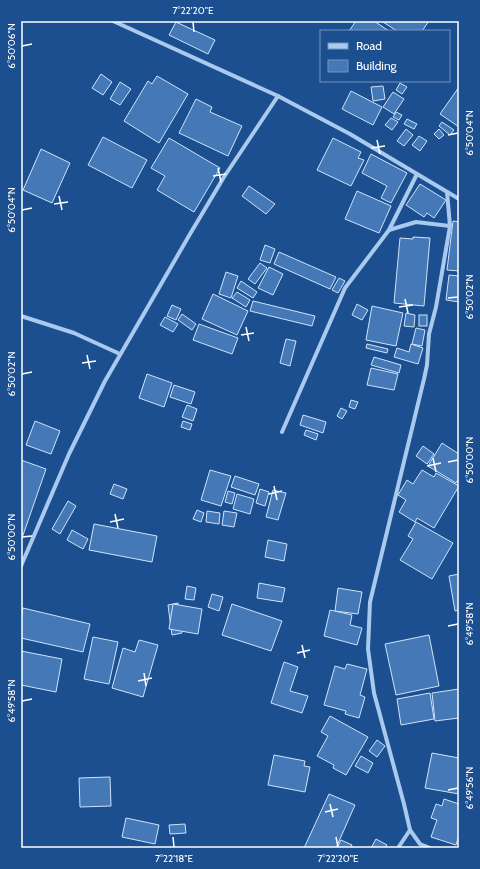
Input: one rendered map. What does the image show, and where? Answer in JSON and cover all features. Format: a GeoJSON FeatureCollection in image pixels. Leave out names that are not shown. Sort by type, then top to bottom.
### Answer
{"type":"FeatureCollection","features":[{"type":"Feature","properties":{"kind":"street"},"geometry":{"type":"LineString","coordinates":[[113,21],[278,96],[350,134],[459,199]]}},
{"type":"Feature","properties":{"kind":"street"},"geometry":{"type":"LineString","coordinates":[[21,566],[68,454],[105,381],[224,177],[278,96]]}},
{"type":"Feature","properties":{"kind":"street"},"geometry":{"type":"LineString","coordinates":[[282,432],[345,288],[389,230],[417,174]]}},
{"type":"Feature","properties":{"kind":"street"},"geometry":{"type":"LineString","coordinates":[[430,848],[420,844],[410,830],[374,693],[368,649],[370,602],[427,365],[429,334],[436,307],[450,226],[447,192]]}},
{"type":"Feature","properties":{"kind":"street"},"geometry":{"type":"LineString","coordinates":[[389,230],[416,222],[450,226]]}},
{"type":"Feature","properties":{"kind":"street"},"geometry":{"type":"LineString","coordinates":[[21,316],[74,333],[120,354]]}},
{"type":"Feature","properties":{"kind":"street"},"geometry":{"type":"LineString","coordinates":[[398,848],[410,830]]}},
{"type":"Feature","properties":{"kind":"building"},"geometry":{"type":"Polygon","coordinates":[[[356,21],[374,21],[388,30],[350,30],[356,21]]]}},
{"type":"Feature","properties":{"kind":"building"},"geometry":{"type":"Polygon","coordinates":[[[429,21],[423,30],[395,30],[383,22],[429,21]]]}},
{"type":"Feature","properties":{"kind":"building"},"geometry":{"type":"Polygon","coordinates":[[[176,22],[215,40],[208,54],[169,35],[176,22]]]}},
{"type":"Feature","properties":{"kind":"building"},"geometry":{"type":"Polygon","coordinates":[[[101,74],[112,82],[103,95],[92,88],[101,74]]]}},
{"type":"Feature","properties":{"kind":"building"},"geometry":{"type":"Polygon","coordinates":[[[157,76],[188,94],[159,143],[124,121],[148,81],[152,84],[157,76]]]}},
{"type":"Feature","properties":{"kind":"building"},"geometry":{"type":"Polygon","coordinates":[[[120,82],[131,89],[120,105],[110,99],[120,82]]]}},
{"type":"Feature","properties":{"kind":"building"},"geometry":{"type":"Polygon","coordinates":[[[400,83],[407,87],[402,94],[396,90],[400,83]]]}},
{"type":"Feature","properties":{"kind":"building"},"geometry":{"type":"Polygon","coordinates":[[[383,86],[385,99],[373,101],[371,87],[383,86]]]}},
{"type":"Feature","properties":{"kind":"building"},"geometry":{"type":"Polygon","coordinates":[[[459,87],[459,127],[440,114],[459,87]]]}},
{"type":"Feature","properties":{"kind":"building"},"geometry":{"type":"Polygon","coordinates":[[[351,91],[382,107],[373,125],[342,109],[351,91]]]}},
{"type":"Feature","properties":{"kind":"building"},"geometry":{"type":"Polygon","coordinates":[[[393,92],[404,99],[394,114],[383,107],[393,92]]]}},
{"type":"Feature","properties":{"kind":"building"},"geometry":{"type":"Polygon","coordinates":[[[196,99],[212,107],[210,112],[242,126],[228,156],[179,133],[196,99]]]}},
{"type":"Feature","properties":{"kind":"building"},"geometry":{"type":"Polygon","coordinates":[[[396,112],[402,115],[399,120],[393,117],[396,112]]]}},
{"type":"Feature","properties":{"kind":"building"},"geometry":{"type":"Polygon","coordinates":[[[391,118],[398,122],[392,130],[385,125],[391,118]]]}},
{"type":"Feature","properties":{"kind":"building"},"geometry":{"type":"Polygon","coordinates":[[[407,119],[417,124],[414,129],[404,124],[407,119]]]}},
{"type":"Feature","properties":{"kind":"building"},"geometry":{"type":"Polygon","coordinates":[[[442,122],[454,130],[450,135],[439,126],[442,122]]]}},
{"type":"Feature","properties":{"kind":"building"},"geometry":{"type":"Polygon","coordinates":[[[406,129],[413,135],[404,146],[397,141],[406,129]]]}},
{"type":"Feature","properties":{"kind":"building"},"geometry":{"type":"Polygon","coordinates":[[[439,129],[444,135],[439,139],[434,134],[439,129]]]}},
{"type":"Feature","properties":{"kind":"building"},"geometry":{"type":"Polygon","coordinates":[[[419,136],[427,141],[420,151],[412,145],[419,136]]]}},
{"type":"Feature","properties":{"kind":"building"},"geometry":{"type":"Polygon","coordinates":[[[103,137],[147,160],[132,188],[88,165],[103,137]]]}},
{"type":"Feature","properties":{"kind":"building"},"geometry":{"type":"Polygon","coordinates":[[[169,138],[220,168],[194,212],[157,190],[165,176],[151,168],[169,138]]]}},
{"type":"Feature","properties":{"kind":"building"},"geometry":{"type":"Polygon","coordinates":[[[333,138],[361,152],[358,158],[364,160],[351,186],[317,170],[333,138]]]}},
{"type":"Feature","properties":{"kind":"building"},"geometry":{"type":"Polygon","coordinates":[[[41,149],[70,163],[52,203],[23,190],[41,149]]]}},
{"type":"Feature","properties":{"kind":"building"},"geometry":{"type":"Polygon","coordinates":[[[371,154],[407,173],[391,203],[381,198],[387,186],[362,173],[371,154]]]}},
{"type":"Feature","properties":{"kind":"building"},"geometry":{"type":"Polygon","coordinates":[[[420,184],[446,200],[434,218],[427,213],[424,217],[406,205],[420,184]]]}},
{"type":"Feature","properties":{"kind":"building"},"geometry":{"type":"Polygon","coordinates":[[[249,186],[275,204],[266,214],[242,196],[249,186]]]}},
{"type":"Feature","properties":{"kind":"building"},"geometry":{"type":"Polygon","coordinates":[[[357,191],[391,206],[379,233],[345,219],[357,191]]]}},
{"type":"Feature","properties":{"kind":"building"},"geometry":{"type":"Polygon","coordinates":[[[453,221],[459,222],[459,271],[447,270],[453,221]]]}},
{"type":"Feature","properties":{"kind":"building"},"geometry":{"type":"Polygon","coordinates":[[[413,237],[430,238],[424,306],[394,303],[400,238],[413,239],[413,237]]]}},
{"type":"Feature","properties":{"kind":"building"},"geometry":{"type":"Polygon","coordinates":[[[265,245],[275,249],[270,263],[260,260],[265,245]]]}},
{"type":"Feature","properties":{"kind":"building"},"geometry":{"type":"Polygon","coordinates":[[[279,252],[336,277],[330,289],[274,264],[279,252]]]}},
{"type":"Feature","properties":{"kind":"building"},"geometry":{"type":"Polygon","coordinates":[[[260,263],[267,268],[255,284],[248,279],[260,263]]]}},
{"type":"Feature","properties":{"kind":"building"},"geometry":{"type":"Polygon","coordinates":[[[269,267],[283,274],[273,295],[258,288],[269,267]]]}},
{"type":"Feature","properties":{"kind":"building"},"geometry":{"type":"Polygon","coordinates":[[[226,272],[238,276],[231,298],[219,294],[226,272]]]}},
{"type":"Feature","properties":{"kind":"building"},"geometry":{"type":"Polygon","coordinates":[[[449,275],[459,276],[459,302],[446,300],[449,275]]]}},
{"type":"Feature","properties":{"kind":"building"},"geometry":{"type":"Polygon","coordinates":[[[339,278],[345,281],[338,293],[332,290],[339,278]]]}},
{"type":"Feature","properties":{"kind":"building"},"geometry":{"type":"Polygon","coordinates":[[[241,281],[257,292],[253,298],[237,288],[241,281]]]}},
{"type":"Feature","properties":{"kind":"building"},"geometry":{"type":"Polygon","coordinates":[[[237,292],[250,300],[246,307],[232,298],[237,292]]]}},
{"type":"Feature","properties":{"kind":"building"},"geometry":{"type":"Polygon","coordinates":[[[213,294],[248,311],[237,335],[202,319],[213,294]]]}},
{"type":"Feature","properties":{"kind":"building"},"geometry":{"type":"Polygon","coordinates":[[[253,301],[315,316],[312,326],[250,311],[253,301]]]}},
{"type":"Feature","properties":{"kind":"building"},"geometry":{"type":"Polygon","coordinates":[[[357,304],[368,310],[362,320],[352,315],[357,304]]]}},
{"type":"Feature","properties":{"kind":"building"},"geometry":{"type":"Polygon","coordinates":[[[172,305],[181,309],[176,320],[167,316],[172,305]]]}},
{"type":"Feature","properties":{"kind":"building"},"geometry":{"type":"Polygon","coordinates":[[[372,306],[403,313],[396,346],[366,340],[372,306]]]}},
{"type":"Feature","properties":{"kind":"building"},"geometry":{"type":"Polygon","coordinates":[[[406,313],[415,315],[414,327],[404,326],[406,313]]]}},
{"type":"Feature","properties":{"kind":"building"},"geometry":{"type":"Polygon","coordinates":[[[182,314],[196,324],[192,330],[178,320],[182,314]]]}},
{"type":"Feature","properties":{"kind":"building"},"geometry":{"type":"Polygon","coordinates":[[[419,315],[427,315],[427,326],[419,326],[419,315]]]}},
{"type":"Feature","properties":{"kind":"building"},"geometry":{"type":"Polygon","coordinates":[[[165,317],[178,324],[173,332],[160,325],[165,317]]]}},
{"type":"Feature","properties":{"kind":"building"},"geometry":{"type":"Polygon","coordinates":[[[199,324],[238,338],[232,354],[193,340],[199,324]]]}},
{"type":"Feature","properties":{"kind":"building"},"geometry":{"type":"Polygon","coordinates":[[[416,328],[425,330],[422,346],[412,344],[416,328]]]}},
{"type":"Feature","properties":{"kind":"building"},"geometry":{"type":"Polygon","coordinates":[[[286,339],[296,341],[290,366],[280,363],[286,339]]]}},
{"type":"Feature","properties":{"kind":"building"},"geometry":{"type":"Polygon","coordinates":[[[367,344],[388,349],[387,353],[366,348],[367,344]]]}},
{"type":"Feature","properties":{"kind":"building"},"geometry":{"type":"Polygon","coordinates":[[[411,344],[423,348],[418,364],[394,357],[397,348],[409,352],[411,344]]]}},
{"type":"Feature","properties":{"kind":"building"},"geometry":{"type":"Polygon","coordinates":[[[374,357],[401,365],[399,373],[371,365],[374,357]]]}},
{"type":"Feature","properties":{"kind":"building"},"geometry":{"type":"Polygon","coordinates":[[[371,368],[398,374],[394,390],[367,385],[371,368]]]}},
{"type":"Feature","properties":{"kind":"building"},"geometry":{"type":"Polygon","coordinates":[[[147,374],[172,383],[164,407],[139,398],[147,374]]]}},
{"type":"Feature","properties":{"kind":"building"},"geometry":{"type":"Polygon","coordinates":[[[174,385],[195,392],[191,404],[170,397],[174,385]]]}},
{"type":"Feature","properties":{"kind":"building"},"geometry":{"type":"Polygon","coordinates":[[[351,400],[358,402],[355,409],[349,407],[351,400]]]}},
{"type":"Feature","properties":{"kind":"building"},"geometry":{"type":"Polygon","coordinates":[[[187,405],[197,409],[193,421],[182,417],[187,405]]]}},
{"type":"Feature","properties":{"kind":"building"},"geometry":{"type":"Polygon","coordinates":[[[341,408],[347,411],[342,419],[337,416],[341,408]]]}},
{"type":"Feature","properties":{"kind":"building"},"geometry":{"type":"Polygon","coordinates":[[[303,415],[326,422],[323,433],[300,425],[303,415]]]}},
{"type":"Feature","properties":{"kind":"building"},"geometry":{"type":"Polygon","coordinates":[[[35,421],[60,431],[51,454],[26,445],[35,421]]]}},
{"type":"Feature","properties":{"kind":"building"},"geometry":{"type":"Polygon","coordinates":[[[183,421],[192,424],[190,430],[181,427],[183,421]]]}},
{"type":"Feature","properties":{"kind":"building"},"geometry":{"type":"Polygon","coordinates":[[[306,430],[318,434],[316,440],[304,435],[306,430]]]}},
{"type":"Feature","properties":{"kind":"building"},"geometry":{"type":"Polygon","coordinates":[[[442,443],[459,454],[459,478],[456,483],[428,466],[442,443]]]}},
{"type":"Feature","properties":{"kind":"building"},"geometry":{"type":"Polygon","coordinates":[[[423,446],[434,454],[427,464],[416,456],[423,446]]]}},
{"type":"Feature","properties":{"kind":"building"},"geometry":{"type":"Polygon","coordinates":[[[21,460],[46,469],[21,541],[21,460]]]}},
{"type":"Feature","properties":{"kind":"building"},"geometry":{"type":"Polygon","coordinates":[[[210,470],[231,476],[221,506],[201,500],[210,470]]]}},
{"type":"Feature","properties":{"kind":"building"},"geometry":{"type":"Polygon","coordinates":[[[422,470],[434,477],[436,473],[459,486],[434,528],[417,518],[415,522],[399,512],[406,500],[398,495],[407,480],[413,484],[422,470]]]}},
{"type":"Feature","properties":{"kind":"building"},"geometry":{"type":"Polygon","coordinates":[[[235,476],[259,484],[255,495],[231,487],[235,476]]]}},
{"type":"Feature","properties":{"kind":"building"},"geometry":{"type":"Polygon","coordinates":[[[114,484],[127,489],[123,499],[110,494],[114,484]]]}},
{"type":"Feature","properties":{"kind":"building"},"geometry":{"type":"Polygon","coordinates":[[[260,489],[269,492],[265,506],[256,503],[260,489]]]}},
{"type":"Feature","properties":{"kind":"building"},"geometry":{"type":"Polygon","coordinates":[[[273,490],[286,493],[278,520],[266,517],[273,490]]]}},
{"type":"Feature","properties":{"kind":"building"},"geometry":{"type":"Polygon","coordinates":[[[228,491],[235,493],[232,504],[225,502],[228,491]]]}},
{"type":"Feature","properties":{"kind":"building"},"geometry":{"type":"Polygon","coordinates":[[[237,494],[254,499],[250,514],[233,509],[237,494]]]}},
{"type":"Feature","properties":{"kind":"building"},"geometry":{"type":"Polygon","coordinates":[[[68,501],[76,506],[60,534],[52,529],[68,501]]]}},
{"type":"Feature","properties":{"kind":"building"},"geometry":{"type":"Polygon","coordinates":[[[197,510],[204,513],[201,522],[193,519],[197,510]]]}},
{"type":"Feature","properties":{"kind":"building"},"geometry":{"type":"Polygon","coordinates":[[[207,511],[220,513],[219,524],[206,522],[207,511]]]}},
{"type":"Feature","properties":{"kind":"building"},"geometry":{"type":"Polygon","coordinates":[[[224,511],[237,513],[234,527],[222,525],[224,511]]]}},
{"type":"Feature","properties":{"kind":"building"},"geometry":{"type":"Polygon","coordinates":[[[416,522],[453,543],[432,579],[400,560],[413,539],[408,536],[416,522]]]}},
{"type":"Feature","properties":{"kind":"building"},"geometry":{"type":"Polygon","coordinates":[[[94,524],[157,536],[152,562],[89,550],[94,524]]]}},
{"type":"Feature","properties":{"kind":"building"},"geometry":{"type":"Polygon","coordinates":[[[72,530],[88,539],[83,549],[67,540],[72,530]]]}},
{"type":"Feature","properties":{"kind":"building"},"geometry":{"type":"Polygon","coordinates":[[[268,540],[287,544],[284,561],[265,557],[268,540]]]}},
{"type":"Feature","properties":{"kind":"building"},"geometry":{"type":"Polygon","coordinates":[[[459,574],[459,610],[455,611],[449,576],[459,574]]]}},
{"type":"Feature","properties":{"kind":"building"},"geometry":{"type":"Polygon","coordinates":[[[259,583],[285,588],[282,602],[257,598],[259,583]]]}},
{"type":"Feature","properties":{"kind":"building"},"geometry":{"type":"Polygon","coordinates":[[[187,586],[196,588],[194,600],[185,599],[187,586]]]}},
{"type":"Feature","properties":{"kind":"building"},"geometry":{"type":"Polygon","coordinates":[[[338,588],[362,592],[358,614],[335,611],[338,588]]]}},
{"type":"Feature","properties":{"kind":"building"},"geometry":{"type":"Polygon","coordinates":[[[212,594],[223,597],[219,611],[208,607],[212,594]]]}},
{"type":"Feature","properties":{"kind":"building"},"geometry":{"type":"Polygon","coordinates":[[[178,603],[182,633],[172,635],[168,605],[178,603]]]}},
{"type":"Feature","properties":{"kind":"building"},"geometry":{"type":"Polygon","coordinates":[[[173,604],[202,609],[198,634],[169,629],[173,604]]]}},
{"type":"Feature","properties":{"kind":"building"},"geometry":{"type":"Polygon","coordinates":[[[232,604],[282,621],[271,651],[222,635],[232,604]]]}},
{"type":"Feature","properties":{"kind":"building"},"geometry":{"type":"Polygon","coordinates":[[[23,608],[90,624],[83,652],[21,638],[21,618],[23,608]]]}},
{"type":"Feature","properties":{"kind":"building"},"geometry":{"type":"Polygon","coordinates":[[[330,610],[352,615],[350,625],[362,628],[357,645],[324,636],[330,610]]]}},
{"type":"Feature","properties":{"kind":"building"},"geometry":{"type":"Polygon","coordinates":[[[429,635],[439,686],[396,695],[385,644],[429,635]]]}},
{"type":"Feature","properties":{"kind":"building"},"geometry":{"type":"Polygon","coordinates":[[[93,637],[118,642],[109,684],[84,679],[93,637]]]}},
{"type":"Feature","properties":{"kind":"building"},"geometry":{"type":"Polygon","coordinates":[[[139,640],[158,645],[143,697],[112,688],[123,648],[135,652],[139,640]]]}},
{"type":"Feature","properties":{"kind":"building"},"geometry":{"type":"Polygon","coordinates":[[[21,651],[62,659],[56,692],[21,685],[21,651]]]}},
{"type":"Feature","properties":{"kind":"building"},"geometry":{"type":"Polygon","coordinates":[[[284,662],[298,667],[290,691],[308,696],[302,713],[271,703],[284,662]]]}},
{"type":"Feature","properties":{"kind":"building"},"geometry":{"type":"Polygon","coordinates":[[[347,664],[367,669],[360,695],[365,697],[359,718],[345,714],[346,711],[324,705],[335,666],[345,669],[347,664]]]}},
{"type":"Feature","properties":{"kind":"building"},"geometry":{"type":"Polygon","coordinates":[[[459,689],[459,718],[435,721],[432,693],[459,689]]]}},
{"type":"Feature","properties":{"kind":"building"},"geometry":{"type":"Polygon","coordinates":[[[430,693],[434,719],[401,725],[397,699],[430,693]]]}},
{"type":"Feature","properties":{"kind":"building"},"geometry":{"type":"Polygon","coordinates":[[[330,716],[368,737],[346,775],[333,768],[334,765],[317,756],[328,736],[321,732],[330,716]]]}},
{"type":"Feature","properties":{"kind":"building"},"geometry":{"type":"Polygon","coordinates":[[[377,740],[385,746],[377,757],[369,751],[377,740]]]}},
{"type":"Feature","properties":{"kind":"building"},"geometry":{"type":"Polygon","coordinates":[[[432,753],[459,758],[459,794],[425,788],[432,753]]]}},
{"type":"Feature","properties":{"kind":"building"},"geometry":{"type":"Polygon","coordinates":[[[274,755],[305,761],[304,766],[310,767],[305,792],[268,785],[274,755]]]}},
{"type":"Feature","properties":{"kind":"building"},"geometry":{"type":"Polygon","coordinates":[[[361,756],[373,763],[368,773],[355,766],[361,756]]]}},
{"type":"Feature","properties":{"kind":"building"},"geometry":{"type":"Polygon","coordinates":[[[110,777],[111,806],[80,807],[79,778],[110,777]]]}},
{"type":"Feature","properties":{"kind":"building"},"geometry":{"type":"Polygon","coordinates":[[[329,794],[355,805],[336,848],[304,848],[329,794]]]}},
{"type":"Feature","properties":{"kind":"building"},"geometry":{"type":"Polygon","coordinates":[[[444,799],[459,804],[459,835],[456,845],[431,837],[437,820],[431,818],[436,804],[442,806],[444,799]]]}},
{"type":"Feature","properties":{"kind":"building"},"geometry":{"type":"Polygon","coordinates":[[[126,818],[159,825],[155,844],[122,837],[126,818]]]}},
{"type":"Feature","properties":{"kind":"building"},"geometry":{"type":"Polygon","coordinates":[[[185,824],[186,833],[170,834],[169,825],[185,824]]]}},
{"type":"Feature","properties":{"kind":"building"},"geometry":{"type":"Polygon","coordinates":[[[376,839],[387,845],[385,848],[371,848],[376,839]]]}},
{"type":"Feature","properties":{"kind":"building"},"geometry":{"type":"Polygon","coordinates":[[[341,840],[352,845],[351,848],[337,848],[341,840]]]}}]}
